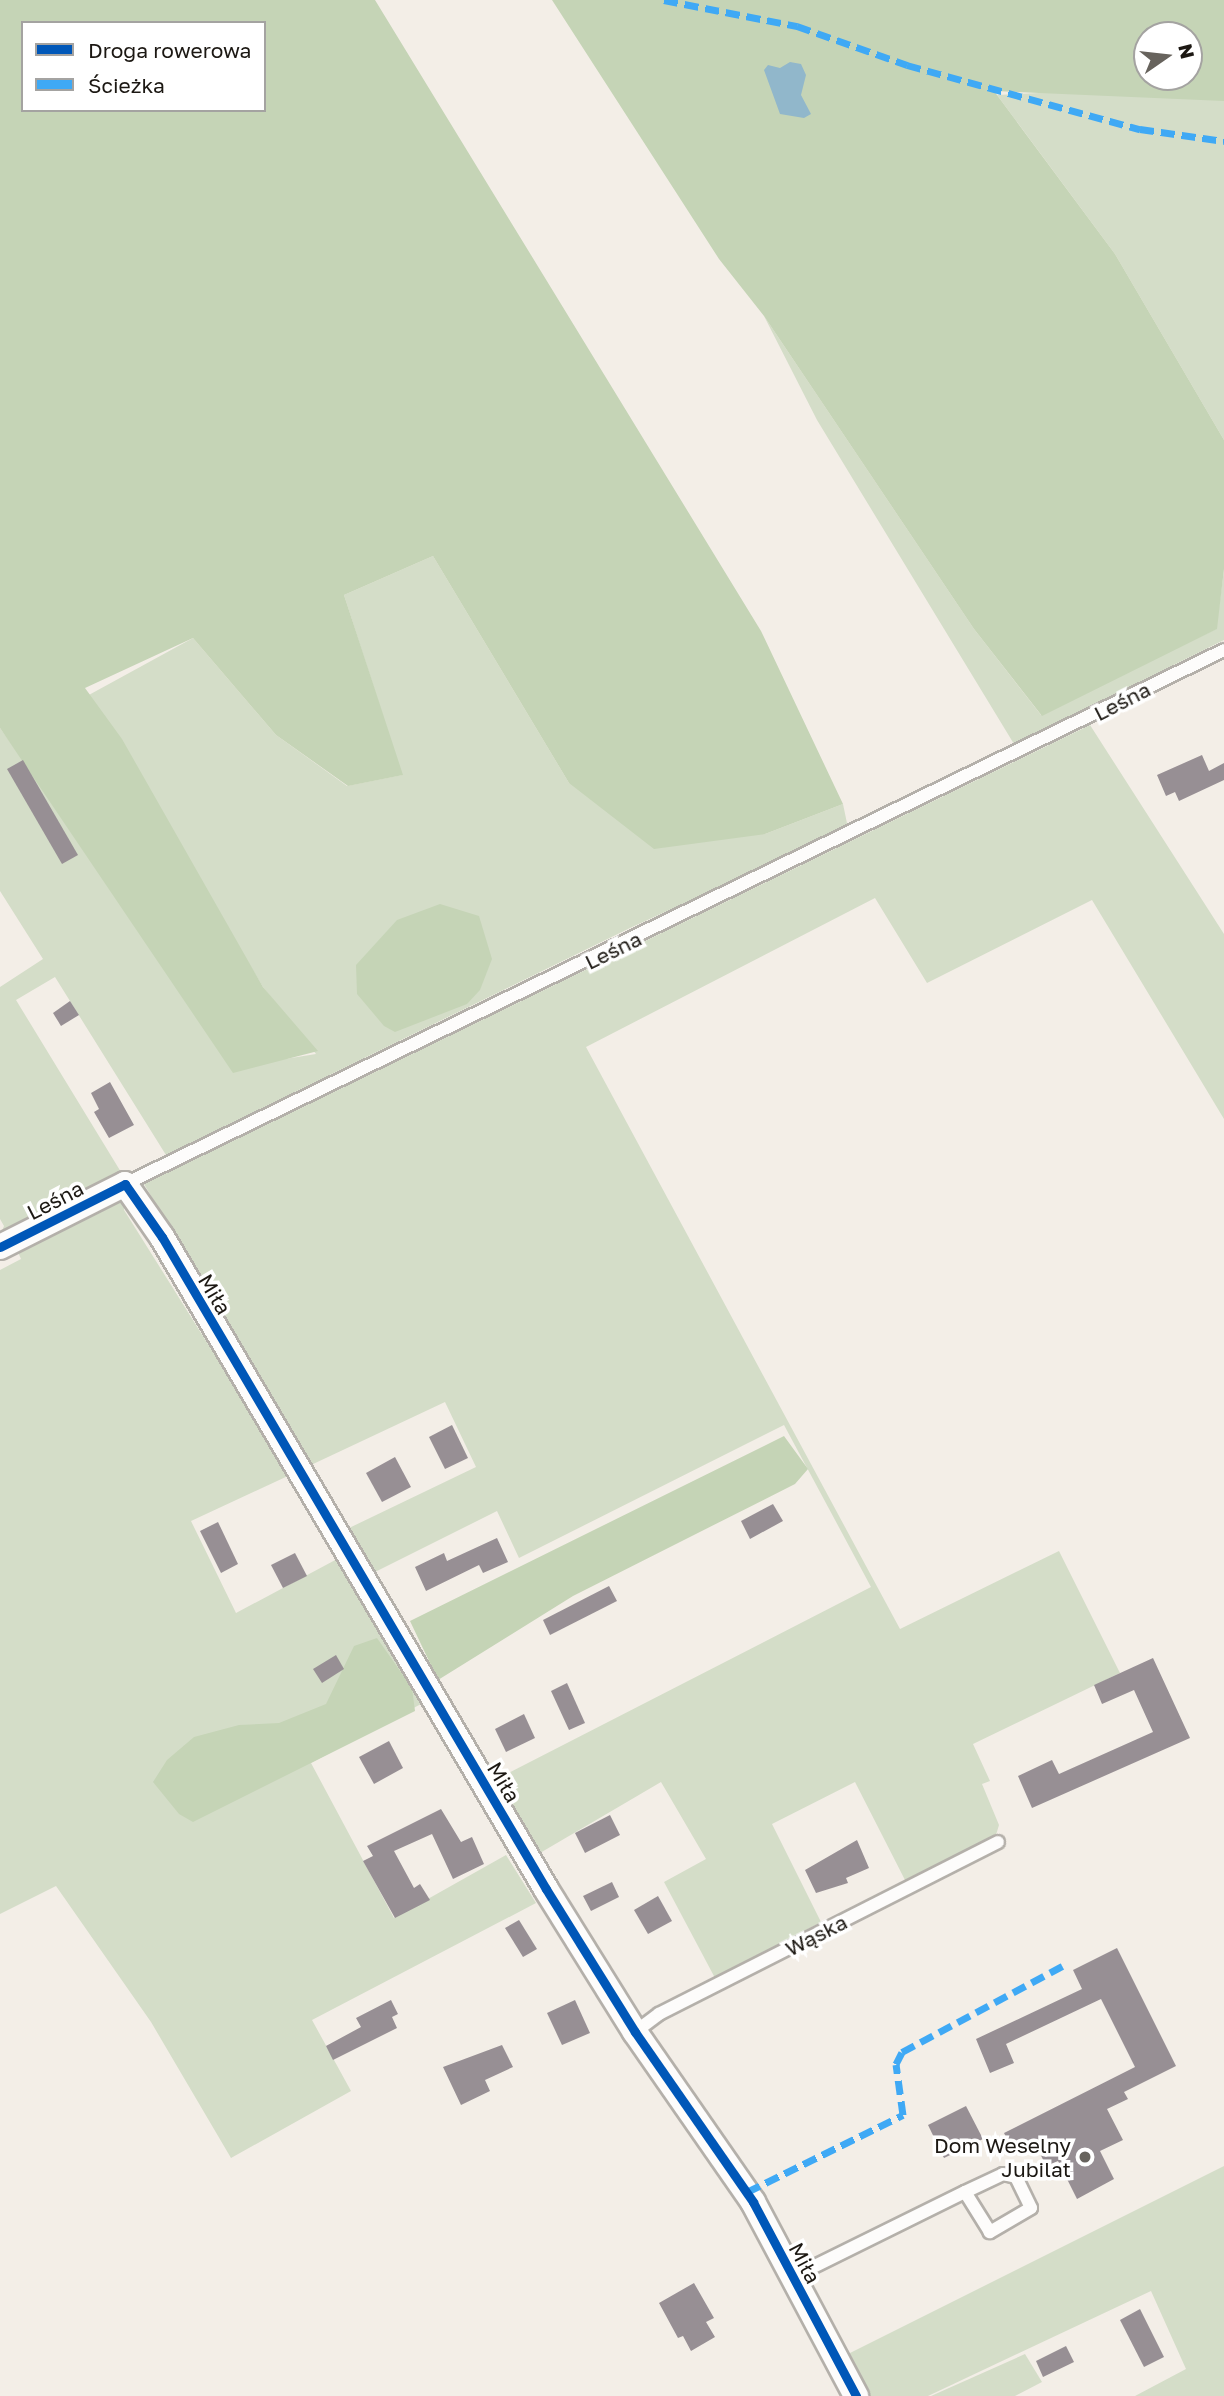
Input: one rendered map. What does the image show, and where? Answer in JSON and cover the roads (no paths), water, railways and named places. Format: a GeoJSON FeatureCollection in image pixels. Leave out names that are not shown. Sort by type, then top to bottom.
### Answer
{"type":"FeatureCollection","features":[{"type":"Feature","properties":{"kind":"street","name":"Leśna"},"geometry":{"type":"LineString","coordinates":[[0,1247],[125,1184]]}},
{"type":"Feature","properties":{"kind":"street","name":"Miła"},"geometry":{"type":"LineString","coordinates":[[125,1184],[162,1237],[635,2032],[740,2181],[856,2396]]}},
{"type":"Feature","properties":{"kind":"lane","name":"Leśna"},"geometry":{"type":"LineString","coordinates":[[125,1184],[1224,650]]}},
{"type":"Feature","properties":{"kind":"lane","name":"Wąska"},"geometry":{"type":"LineString","coordinates":[[635,2032],[659,2014],[998,1842]]}},
{"type":"Feature","properties":{"kind":"lane"},"geometry":{"type":"LineString","coordinates":[[793,2277],[965,2192],[1010,2174],[1031,2208],[990,2232],[965,2192]]}},
{"type":"Feature","properties":{"kind":"water"},"geometry":{"type":"Polygon","coordinates":[[[790,62],[801,64],[806,75],[801,95],[811,114],[804,118],[780,114],[764,70],[768,65],[780,68],[790,62]]]}},
{"type":"Feature","properties":{"kind":"place","name":"Dom Weselny Jubilat"},"geometry":{"type":"Point","coordinates":[1085,2157]}}]}
